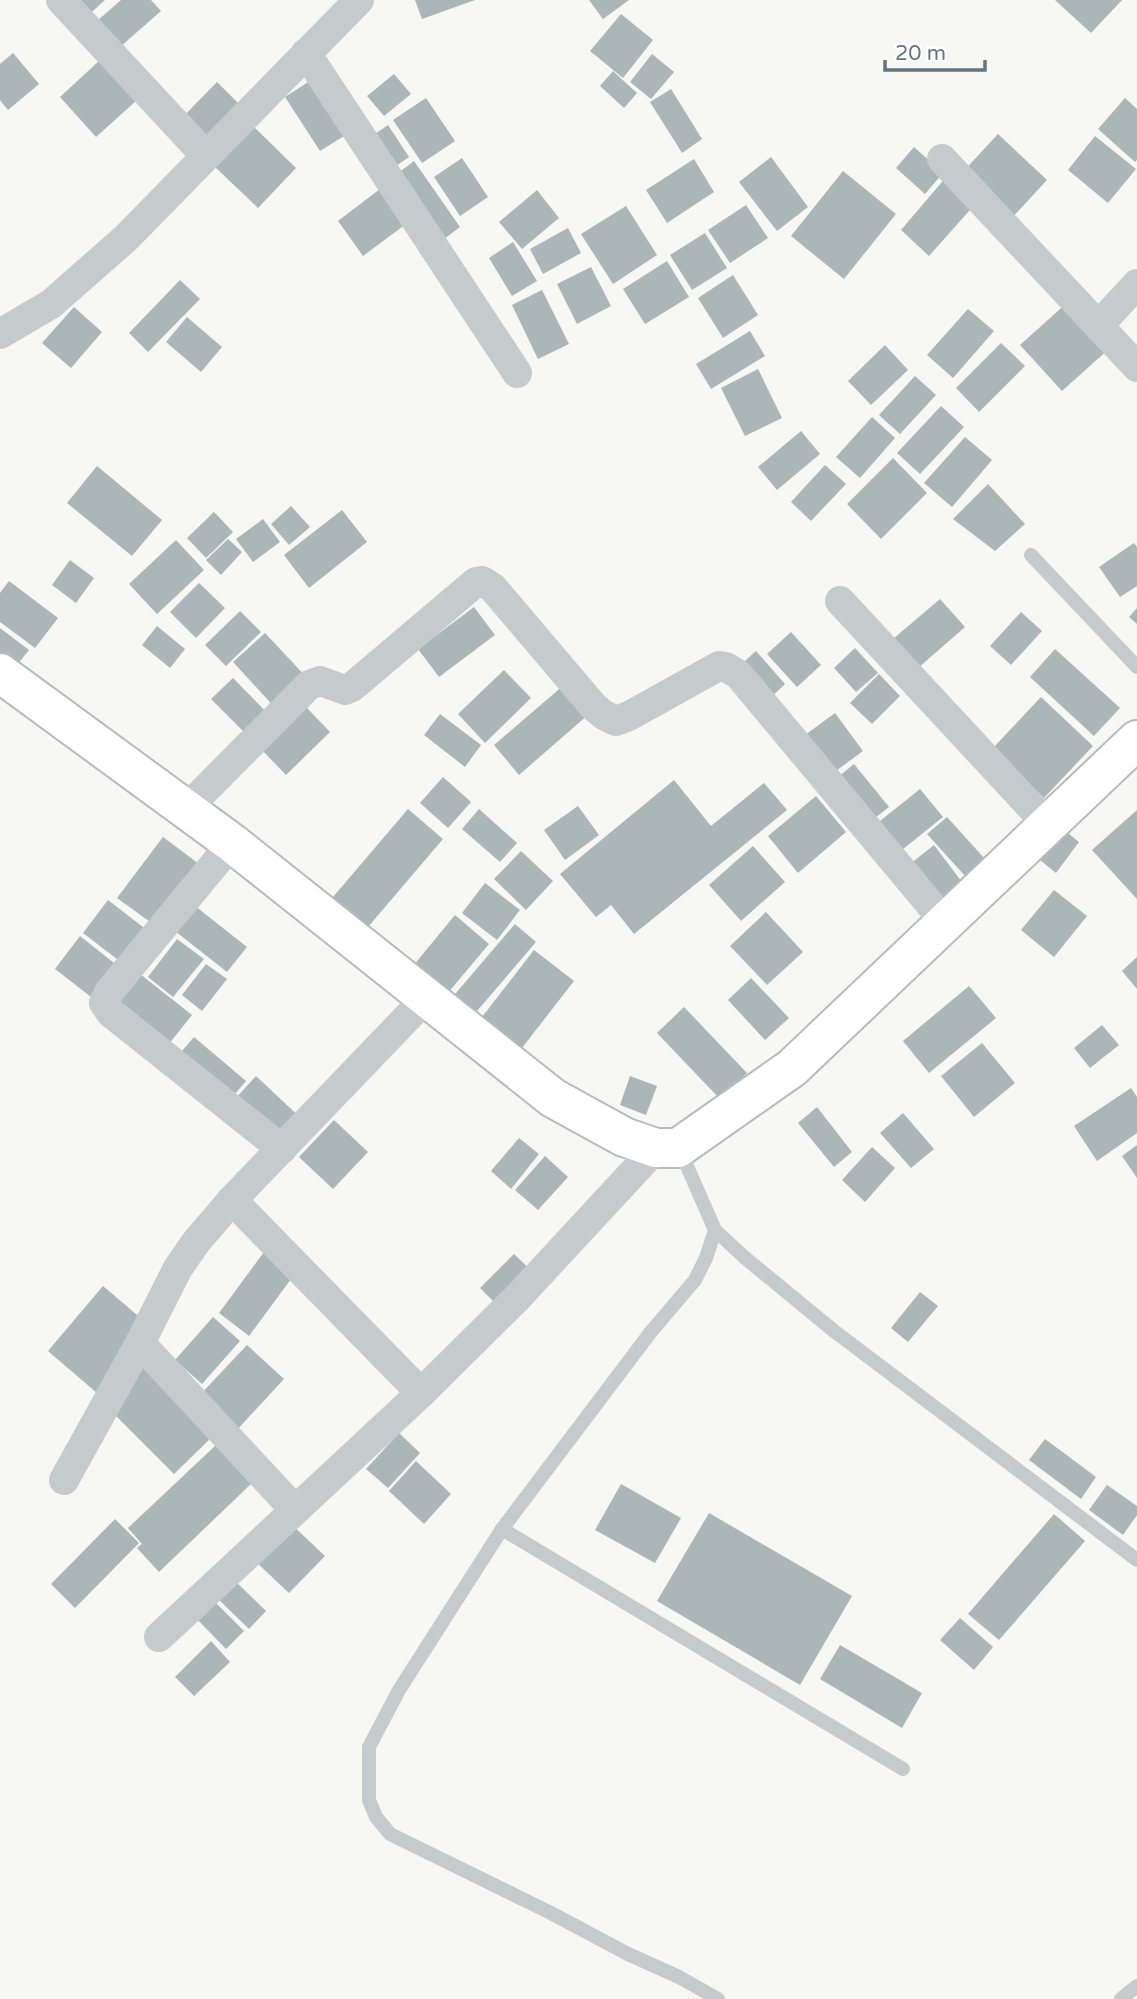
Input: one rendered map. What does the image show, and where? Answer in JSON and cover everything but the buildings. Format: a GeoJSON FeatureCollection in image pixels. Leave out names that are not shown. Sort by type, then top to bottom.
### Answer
{"type":"FeatureCollection","features":[{"type":"Feature","properties":{"kind":"main road"},"geometry":{"type":"LineString","coordinates":[[0,673],[232,843],[553,1098],[624,1138],[667,1148],[792,1068],[1137,740]]}},
{"type":"Feature","properties":{"kind":"street"},"geometry":{"type":"LineString","coordinates":[[61,0],[206,156]]}},
{"type":"Feature","properties":{"kind":"street"},"geometry":{"type":"LineString","coordinates":[[0,334],[51,304],[126,238],[359,0]]}},
{"type":"Feature","properties":{"kind":"street"},"geometry":{"type":"LineString","coordinates":[[306,53],[517,373]]}},
{"type":"Feature","properties":{"kind":"street"},"geometry":{"type":"LineString","coordinates":[[942,159],[1137,367]]}},
{"type":"Feature","properties":{"kind":"street"},"geometry":{"type":"LineString","coordinates":[[1099,325],[1137,284]]}},
{"type":"Feature","properties":{"kind":"street"},"geometry":{"type":"LineString","coordinates":[[186,809],[309,685],[320,681],[345,690],[352,687],[476,582],[482,581],[493,588],[594,707],[616,721],[719,666],[739,675],[945,922]]}},
{"type":"Feature","properties":{"kind":"street"},"geometry":{"type":"LineString","coordinates":[[840,601],[1048,825]]}},
{"type":"Feature","properties":{"kind":"street"},"geometry":{"type":"LineString","coordinates":[[232,843],[109,992],[104,1003],[111,1013],[282,1149]]}},
{"type":"Feature","properties":{"kind":"street"},"geometry":{"type":"LineString","coordinates":[[64,1480],[178,1268],[211,1223],[427,997]]}},
{"type":"Feature","properties":{"kind":"street"},"geometry":{"type":"LineString","coordinates":[[159,1637],[421,1393],[667,1148]]}},
{"type":"Feature","properties":{"kind":"street"},"geometry":{"type":"LineString","coordinates":[[232,1200],[421,1393]]}},
{"type":"Feature","properties":{"kind":"street"},"geometry":{"type":"LineString","coordinates":[[140,1343],[295,1510]]}},
{"type":"Feature","properties":{"kind":"lane"},"geometry":{"type":"LineString","coordinates":[[1031,555],[1137,667]]}},
{"type":"Feature","properties":{"kind":"lane"},"geometry":{"type":"LineString","coordinates":[[667,1148],[715,1230],[744,1257],[834,1331],[1137,1560]]}},
{"type":"Feature","properties":{"kind":"lane"},"geometry":{"type":"LineString","coordinates":[[715,1230],[695,1280],[650,1333],[502,1528],[399,1690],[369,1747],[369,1800],[376,1817],[390,1834],[679,1977],[718,1999]]}},
{"type":"Feature","properties":{"kind":"lane"},"geometry":{"type":"LineString","coordinates":[[502,1528],[903,1769]]}},
{"type":"Feature","properties":{"kind":"lane"},"geometry":{"type":"LineString","coordinates":[[1121,1999],[1137,1986]]}}]}
